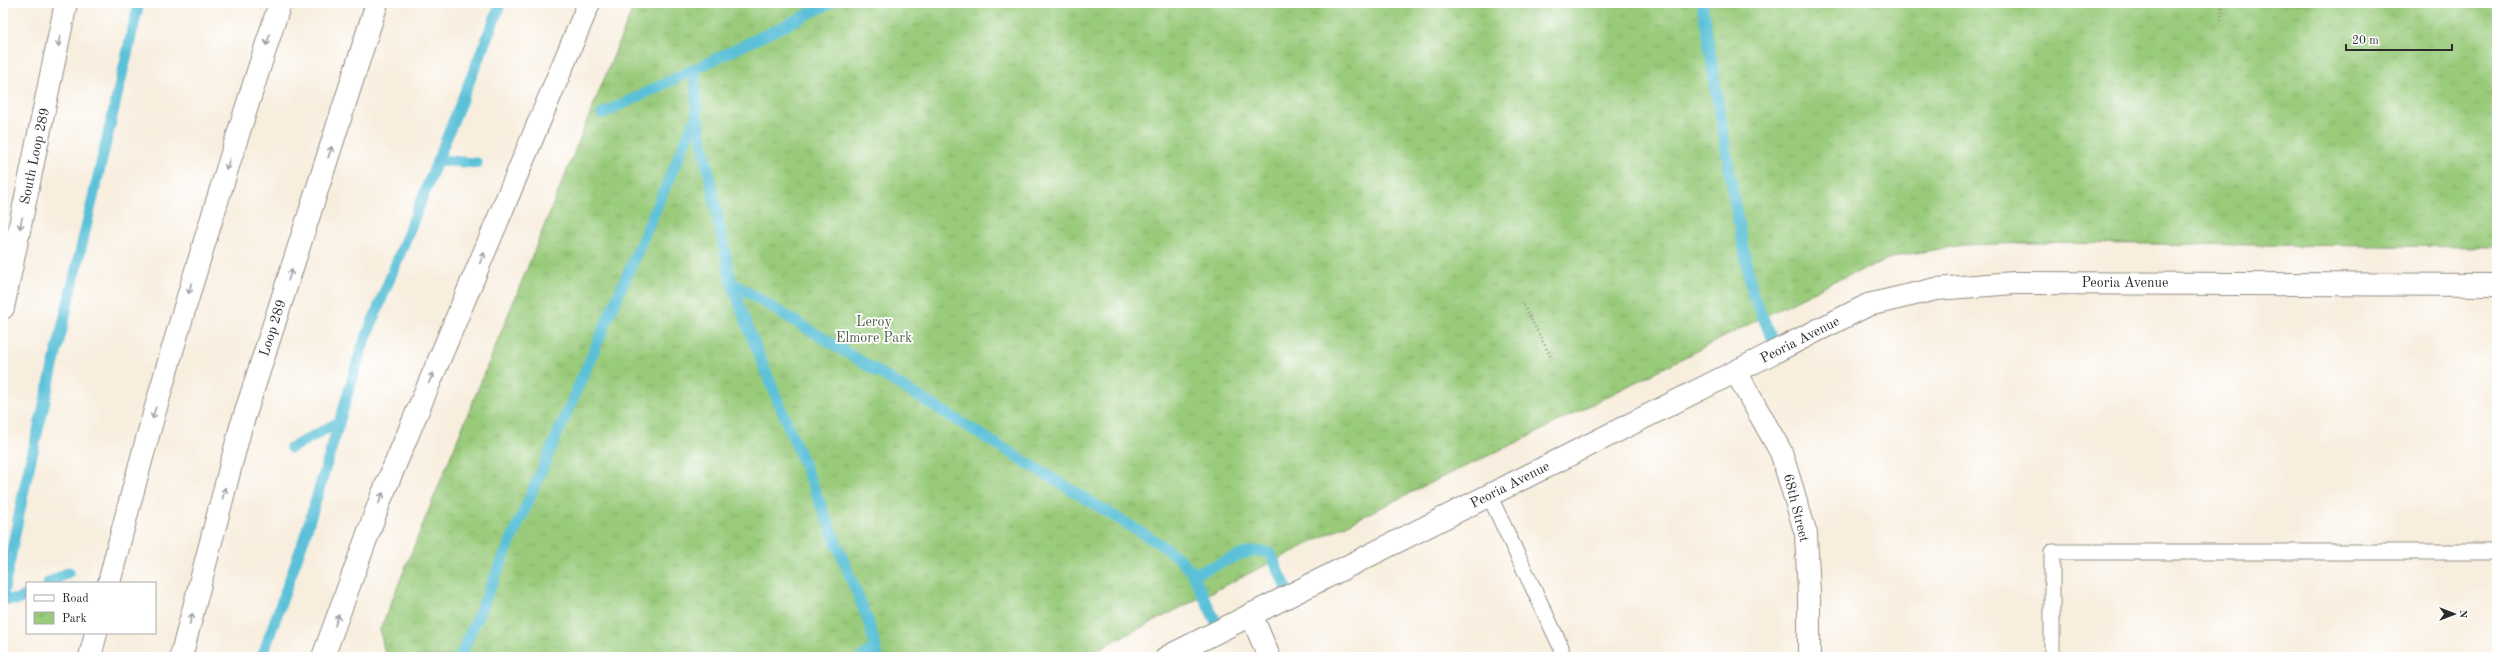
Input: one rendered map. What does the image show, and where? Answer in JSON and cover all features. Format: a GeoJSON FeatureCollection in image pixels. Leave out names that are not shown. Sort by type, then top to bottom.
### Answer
{"type":"FeatureCollection","features":[{"type":"Feature","properties":{"kind":"main road","name":"South Loop 289"},"geometry":{"type":"LineString","coordinates":[[3,308],[66,3]]}},
{"type":"Feature","properties":{"kind":"main road"},"geometry":{"type":"LineString","coordinates":[[109,582],[134,482],[213,210],[280,3]]}},
{"type":"Feature","properties":{"kind":"main road","name":"Loop 289"},"geometry":{"type":"LineString","coordinates":[[181,657],[240,430],[377,3]]}},
{"type":"Feature","properties":{"kind":"main road"},"geometry":{"type":"LineString","coordinates":[[323,657],[381,498],[588,3]]}},
{"type":"Feature","properties":{"kind":"main road","name":"Peoria Avenue"},"geometry":{"type":"LineString","coordinates":[[1167,657],[1868,305],[1936,289],[2014,283],[2497,286]]}},
{"type":"Feature","properties":{"kind":"main road","name":"68th Street"},"geometry":{"type":"LineString","coordinates":[[1736,372],[1781,452],[1806,534],[1809,593],[1809,657]]}},
{"type":"Feature","properties":{"kind":"main road"},"geometry":{"type":"LineString","coordinates":[[1251,614],[1269,657]]}},
{"type":"Feature","properties":{"kind":"main road"},"geometry":{"type":"LineString","coordinates":[[90,657],[96,634]]}},
{"type":"Feature","properties":{"kind":"lane"},"geometry":{"type":"LineString","coordinates":[[1489,495],[1561,647],[1562,657]]}},
{"type":"Feature","properties":{"kind":"lane"},"geometry":{"type":"LineString","coordinates":[[2052,657],[2052,552],[2497,552]]}},
{"type":"Feature","properties":{"kind":"path"},"geometry":{"type":"LineString","coordinates":[[2221,20],[2222,3]]}},
{"type":"Feature","properties":{"kind":"path"},"geometry":{"type":"LineString","coordinates":[[1522,302],[1552,359]]}},
{"type":"Feature","properties":{"kind":"green space","name":"Leroy Elmore Park"},"geometry":{"type":"Polygon","coordinates":[[[635,3],[2497,3],[2497,247],[2034,243],[1963,245],[1898,256],[1830,283],[1524,439],[1434,481],[1082,657],[389,657],[384,650],[380,630],[635,3]]]}},
{"type":"Feature","properties":{"kind":"waterway"},"geometry":{"type":"LineString","coordinates":[[3,594],[25,485],[139,3]]}},
{"type":"Feature","properties":{"kind":"waterway"},"geometry":{"type":"LineString","coordinates":[[262,657],[305,536],[361,350],[501,3]]}},
{"type":"Feature","properties":{"kind":"waterway"},"geometry":{"type":"LineString","coordinates":[[602,114],[831,3]]}},
{"type":"Feature","properties":{"kind":"waterway"},"geometry":{"type":"LineString","coordinates":[[1702,3],[1735,205],[1753,295],[1778,351]]}},
{"type":"Feature","properties":{"kind":"waterway"},"geometry":{"type":"LineString","coordinates":[[694,69],[697,115],[731,282],[750,333],[868,620],[878,657]]}},
{"type":"Feature","properties":{"kind":"waterway"},"geometry":{"type":"LineString","coordinates":[[460,657],[696,117]]}},
{"type":"Feature","properties":{"kind":"waterway"},"geometry":{"type":"LineString","coordinates":[[437,160],[477,163]]}},
{"type":"Feature","properties":{"kind":"waterway"},"geometry":{"type":"LineString","coordinates":[[731,282],[1160,544],[1182,561],[1192,573],[1220,630]]}},
{"type":"Feature","properties":{"kind":"waterway"},"geometry":{"type":"LineString","coordinates":[[291,448],[339,422]]}},
{"type":"Feature","properties":{"kind":"waterway"},"geometry":{"type":"LineString","coordinates":[[1192,573],[1212,567],[1241,554],[1260,551],[1270,553],[1290,595]]}},
{"type":"Feature","properties":{"kind":"waterway"},"geometry":{"type":"LineString","coordinates":[[50,582],[69,572]]}},
{"type":"Feature","properties":{"kind":"waterway"},"geometry":{"type":"LineString","coordinates":[[3,599],[18,600],[26,596]]}},
{"type":"Feature","properties":{"kind":"waterway"},"geometry":{"type":"LineString","coordinates":[[862,657],[876,646]]}}]}
